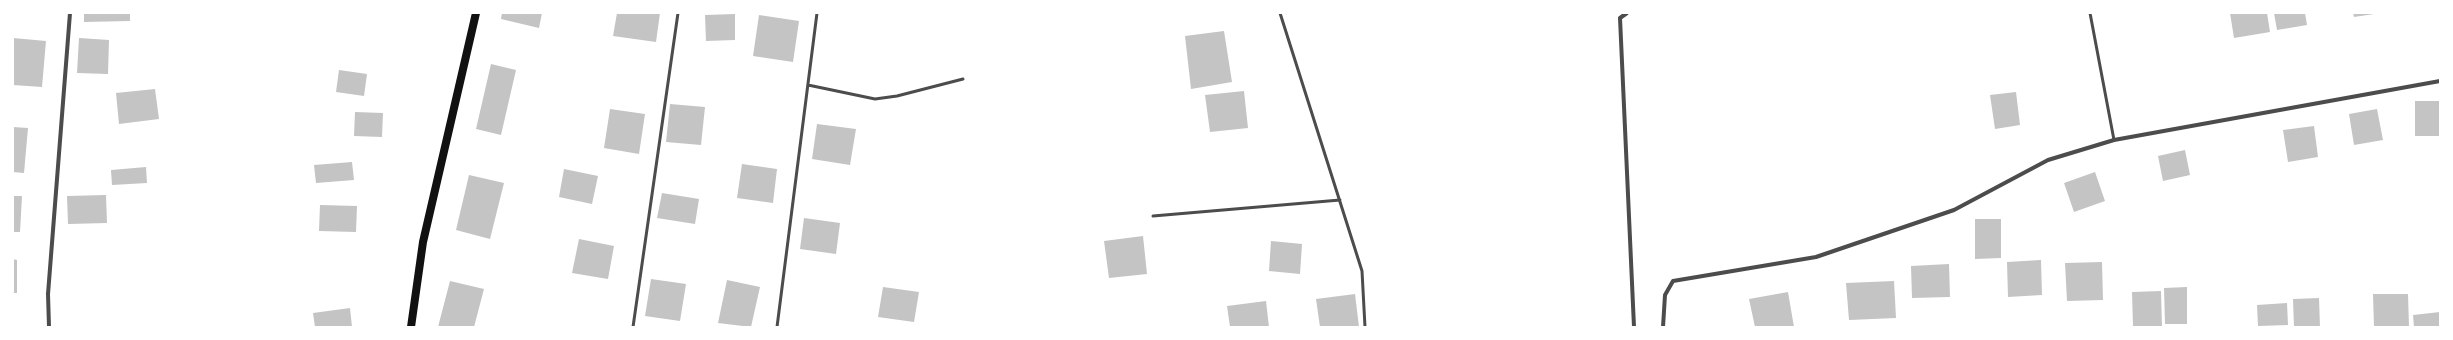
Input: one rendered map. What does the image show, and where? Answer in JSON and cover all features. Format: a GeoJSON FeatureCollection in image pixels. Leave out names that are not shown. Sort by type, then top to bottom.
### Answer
{"type":"FeatureCollection","features":[{"type":"Feature","properties":{"kind":"main road"},"geometry":{"type":"LineString","coordinates":[[411,327],[423,242],[476,13]]}},
{"type":"Feature","properties":{"kind":"street"},"geometry":{"type":"LineString","coordinates":[[49,327],[48,294],[70,13]]}},
{"type":"Feature","properties":{"kind":"street"},"geometry":{"type":"LineString","coordinates":[[1627,13],[1620,18],[1634,327]]}},
{"type":"Feature","properties":{"kind":"street"},"geometry":{"type":"LineString","coordinates":[[1663,327],[1665,295],[1673,280],[1816,257],[1954,210],[2048,160],[2114,140],[2440,81]]}},
{"type":"Feature","properties":{"kind":"lane"},"geometry":{"type":"LineString","coordinates":[[633,327],[678,13]]}},
{"type":"Feature","properties":{"kind":"lane"},"geometry":{"type":"LineString","coordinates":[[776,327],[817,13]]}},
{"type":"Feature","properties":{"kind":"lane"},"geometry":{"type":"LineString","coordinates":[[1280,13],[1362,271],[1364,327]]}},
{"type":"Feature","properties":{"kind":"lane"},"geometry":{"type":"LineString","coordinates":[[2090,13],[2114,140]]}},
{"type":"Feature","properties":{"kind":"lane"},"geometry":{"type":"LineString","coordinates":[[808,85],[875,99],[896,96],[963,79]]}},
{"type":"Feature","properties":{"kind":"lane"},"geometry":{"type":"LineString","coordinates":[[1153,216],[1340,200]]}},
{"type":"Feature","properties":{"kind":"building"},"geometry":{"type":"Polygon","coordinates":[[[84,13],[130,13],[130,21],[84,22],[84,13]]]}},
{"type":"Feature","properties":{"kind":"building"},"geometry":{"type":"Polygon","coordinates":[[[502,13],[542,13],[539,28],[501,19],[502,13]]]}},
{"type":"Feature","properties":{"kind":"building"},"geometry":{"type":"Polygon","coordinates":[[[617,13],[660,13],[656,42],[613,36],[617,13]]]}},
{"type":"Feature","properties":{"kind":"building"},"geometry":{"type":"Polygon","coordinates":[[[2230,13],[2267,13],[2270,32],[2234,38],[2230,13]]]}},
{"type":"Feature","properties":{"kind":"building"},"geometry":{"type":"Polygon","coordinates":[[[2274,13],[2305,13],[2307,25],[2277,30],[2274,13]]]}},
{"type":"Feature","properties":{"kind":"building"},"geometry":{"type":"Polygon","coordinates":[[[2353,13],[2374,13],[2374,14],[2354,17],[2353,13]]]}},
{"type":"Feature","properties":{"kind":"building"},"geometry":{"type":"Polygon","coordinates":[[[735,14],[735,40],[706,41],[705,15],[735,14]]]}},
{"type":"Feature","properties":{"kind":"building"},"geometry":{"type":"Polygon","coordinates":[[[759,15],[799,21],[793,62],[753,56],[759,15]]]}},
{"type":"Feature","properties":{"kind":"building"},"geometry":{"type":"Polygon","coordinates":[[[1224,31],[1232,82],[1191,89],[1185,36],[1224,31]]]}},
{"type":"Feature","properties":{"kind":"building"},"geometry":{"type":"Polygon","coordinates":[[[13,38],[46,41],[42,87],[13,85],[13,38]]]}},
{"type":"Feature","properties":{"kind":"building"},"geometry":{"type":"Polygon","coordinates":[[[79,38],[109,40],[108,74],[77,73],[79,38]]]}},
{"type":"Feature","properties":{"kind":"building"},"geometry":{"type":"Polygon","coordinates":[[[491,64],[516,70],[501,135],[476,129],[491,64]]]}},
{"type":"Feature","properties":{"kind":"building"},"geometry":{"type":"Polygon","coordinates":[[[339,70],[367,74],[364,96],[336,92],[339,70]]]}},
{"type":"Feature","properties":{"kind":"building"},"geometry":{"type":"Polygon","coordinates":[[[155,89],[159,119],[119,124],[116,93],[155,89]]]}},
{"type":"Feature","properties":{"kind":"building"},"geometry":{"type":"Polygon","coordinates":[[[1244,91],[1248,128],[1210,132],[1205,95],[1244,91]]]}},
{"type":"Feature","properties":{"kind":"building"},"geometry":{"type":"Polygon","coordinates":[[[2016,92],[2020,125],[1995,129],[1990,95],[2016,92]]]}},
{"type":"Feature","properties":{"kind":"building"},"geometry":{"type":"Polygon","coordinates":[[[2415,101],[2440,101],[2440,136],[2415,136],[2415,101]]]}},
{"type":"Feature","properties":{"kind":"building"},"geometry":{"type":"Polygon","coordinates":[[[670,104],[705,107],[701,145],[666,142],[670,104]]]}},
{"type":"Feature","properties":{"kind":"building"},"geometry":{"type":"Polygon","coordinates":[[[610,109],[645,114],[639,154],[604,148],[610,109]]]}},
{"type":"Feature","properties":{"kind":"building"},"geometry":{"type":"Polygon","coordinates":[[[2377,109],[2383,140],[2354,145],[2349,114],[2377,109]]]}},
{"type":"Feature","properties":{"kind":"building"},"geometry":{"type":"Polygon","coordinates":[[[355,112],[383,113],[382,137],[354,136],[355,112]]]}},
{"type":"Feature","properties":{"kind":"building"},"geometry":{"type":"Polygon","coordinates":[[[817,124],[856,129],[850,165],[812,159],[817,124]]]}},
{"type":"Feature","properties":{"kind":"building"},"geometry":{"type":"Polygon","coordinates":[[[2314,126],[2318,157],[2288,162],[2283,130],[2314,126]]]}},
{"type":"Feature","properties":{"kind":"building"},"geometry":{"type":"Polygon","coordinates":[[[13,127],[28,128],[24,173],[13,172],[13,127]]]}},
{"type":"Feature","properties":{"kind":"building"},"geometry":{"type":"Polygon","coordinates":[[[2185,150],[2190,175],[2163,181],[2158,156],[2185,150]]]}},
{"type":"Feature","properties":{"kind":"building"},"geometry":{"type":"Polygon","coordinates":[[[352,162],[354,180],[316,183],[314,165],[352,162]]]}},
{"type":"Feature","properties":{"kind":"building"},"geometry":{"type":"Polygon","coordinates":[[[742,164],[777,169],[773,203],[737,198],[742,164]]]}},
{"type":"Feature","properties":{"kind":"building"},"geometry":{"type":"Polygon","coordinates":[[[146,167],[147,183],[112,185],[111,170],[146,167]]]}},
{"type":"Feature","properties":{"kind":"building"},"geometry":{"type":"Polygon","coordinates":[[[564,169],[598,176],[592,204],[559,197],[564,169]]]}},
{"type":"Feature","properties":{"kind":"building"},"geometry":{"type":"Polygon","coordinates":[[[2095,172],[2105,201],[2074,212],[2064,183],[2095,172]]]}},
{"type":"Feature","properties":{"kind":"building"},"geometry":{"type":"Polygon","coordinates":[[[469,175],[504,183],[490,239],[456,230],[469,175]]]}},
{"type":"Feature","properties":{"kind":"building"},"geometry":{"type":"Polygon","coordinates":[[[662,193],[699,199],[695,224],[657,218],[662,193]]]}},
{"type":"Feature","properties":{"kind":"building"},"geometry":{"type":"Polygon","coordinates":[[[106,195],[107,223],[68,224],[67,196],[106,195]]]}},
{"type":"Feature","properties":{"kind":"building"},"geometry":{"type":"Polygon","coordinates":[[[13,196],[22,196],[20,232],[13,232],[13,196]]]}},
{"type":"Feature","properties":{"kind":"building"},"geometry":{"type":"Polygon","coordinates":[[[320,205],[357,206],[356,232],[319,231],[320,205]]]}},
{"type":"Feature","properties":{"kind":"building"},"geometry":{"type":"Polygon","coordinates":[[[804,218],[840,223],[836,254],[800,249],[804,218]]]}},
{"type":"Feature","properties":{"kind":"building"},"geometry":{"type":"Polygon","coordinates":[[[1975,219],[2001,219],[2001,258],[1975,259],[1975,219]]]}},
{"type":"Feature","properties":{"kind":"building"},"geometry":{"type":"Polygon","coordinates":[[[1143,236],[1147,274],[1109,278],[1104,241],[1143,236]]]}},
{"type":"Feature","properties":{"kind":"building"},"geometry":{"type":"Polygon","coordinates":[[[579,239],[614,246],[608,279],[572,273],[579,239]]]}},
{"type":"Feature","properties":{"kind":"building"},"geometry":{"type":"Polygon","coordinates":[[[1271,241],[1302,244],[1300,274],[1269,271],[1271,241]]]}},
{"type":"Feature","properties":{"kind":"building"},"geometry":{"type":"Polygon","coordinates":[[[13,259],[17,260],[17,293],[13,293],[13,259]]]}},
{"type":"Feature","properties":{"kind":"building"},"geometry":{"type":"Polygon","coordinates":[[[2041,260],[2042,295],[2008,297],[2007,262],[2041,260]]]}},
{"type":"Feature","properties":{"kind":"building"},"geometry":{"type":"Polygon","coordinates":[[[2102,262],[2103,300],[2067,301],[2065,263],[2102,262]]]}},
{"type":"Feature","properties":{"kind":"building"},"geometry":{"type":"Polygon","coordinates":[[[1949,264],[1950,297],[1912,298],[1911,266],[1949,264]]]}},
{"type":"Feature","properties":{"kind":"building"},"geometry":{"type":"Polygon","coordinates":[[[651,279],[686,284],[680,321],[645,316],[651,279]]]}},
{"type":"Feature","properties":{"kind":"building"},"geometry":{"type":"Polygon","coordinates":[[[727,280],[760,287],[751,327],[718,323],[727,280]]]}},
{"type":"Feature","properties":{"kind":"building"},"geometry":{"type":"Polygon","coordinates":[[[450,281],[484,289],[474,327],[438,327],[450,281]]]}},
{"type":"Feature","properties":{"kind":"building"},"geometry":{"type":"Polygon","coordinates":[[[1894,281],[1896,318],[1849,320],[1846,283],[1894,281]]]}},
{"type":"Feature","properties":{"kind":"building"},"geometry":{"type":"Polygon","coordinates":[[[883,287],[919,292],[914,322],[878,317],[883,287]]]}},
{"type":"Feature","properties":{"kind":"building"},"geometry":{"type":"Polygon","coordinates":[[[2187,287],[2187,324],[2165,324],[2164,288],[2187,287]]]}},
{"type":"Feature","properties":{"kind":"building"},"geometry":{"type":"Polygon","coordinates":[[[2161,291],[2162,327],[2133,327],[2132,292],[2161,291]]]}},
{"type":"Feature","properties":{"kind":"building"},"geometry":{"type":"Polygon","coordinates":[[[1788,292],[1794,327],[1755,327],[1749,299],[1788,292]]]}},
{"type":"Feature","properties":{"kind":"building"},"geometry":{"type":"Polygon","coordinates":[[[1355,294],[1359,327],[1320,327],[1316,299],[1355,294]]]}},
{"type":"Feature","properties":{"kind":"building"},"geometry":{"type":"Polygon","coordinates":[[[2373,294],[2408,294],[2409,327],[2374,327],[2373,294]]]}},
{"type":"Feature","properties":{"kind":"building"},"geometry":{"type":"Polygon","coordinates":[[[2319,298],[2320,327],[2294,327],[2293,299],[2319,298]]]}},
{"type":"Feature","properties":{"kind":"building"},"geometry":{"type":"Polygon","coordinates":[[[1266,301],[1269,327],[1230,327],[1227,306],[1266,301]]]}},
{"type":"Feature","properties":{"kind":"building"},"geometry":{"type":"Polygon","coordinates":[[[2287,303],[2288,325],[2258,326],[2257,305],[2287,303]]]}},
{"type":"Feature","properties":{"kind":"building"},"geometry":{"type":"Polygon","coordinates":[[[350,308],[352,327],[315,327],[313,313],[350,308]]]}},
{"type":"Feature","properties":{"kind":"building"},"geometry":{"type":"Polygon","coordinates":[[[2440,312],[2440,327],[2414,327],[2413,315],[2440,312]]]}}]}
